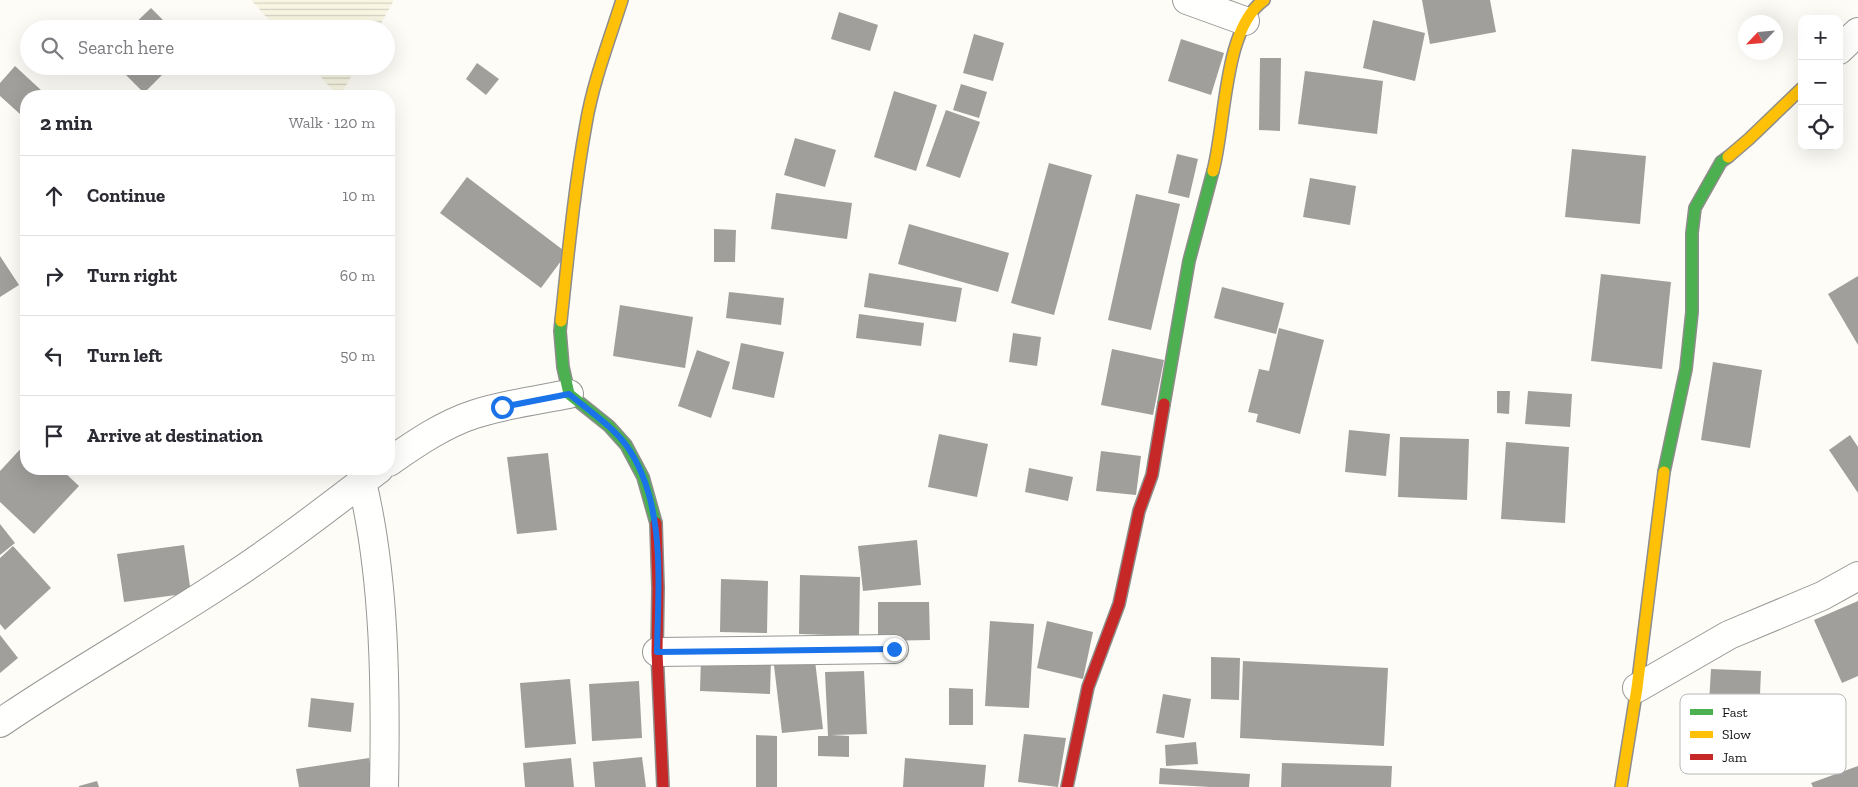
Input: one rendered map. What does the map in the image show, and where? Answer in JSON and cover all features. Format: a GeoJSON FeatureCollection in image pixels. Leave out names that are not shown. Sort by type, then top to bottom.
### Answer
{"type":"FeatureCollection","features":[{"type":"Feature","properties":{"kind":"street"},"geometry":{"type":"LineString","coordinates":[[622,0],[601,65],[586,124],[571,225],[560,331],[563,367],[569,394],[608,426],[626,445],[643,477],[656,520],[657,652],[663,787]]}},
{"type":"Feature","properties":{"kind":"street"},"geometry":{"type":"LineString","coordinates":[[1186,0],[1245,21]]}},
{"type":"Feature","properties":{"kind":"street"},"geometry":{"type":"LineString","coordinates":[[1067,787],[1088,687],[1119,604],[1140,512],[1152,475],[1189,261],[1216,159],[1234,46],[1245,21],[1257,5],[1264,0]]}},
{"type":"Feature","properties":{"kind":"street"},"geometry":{"type":"LineString","coordinates":[[1843,46],[1858,32]]}},
{"type":"Feature","properties":{"kind":"street"},"geometry":{"type":"LineString","coordinates":[[1621,787],[1637,688],[1660,491],[1686,369],[1692,312],[1692,233],[1695,208],[1721,162],[1749,139],[1798,92]]}},
{"type":"Feature","properties":{"kind":"street"},"geometry":{"type":"LineString","coordinates":[[395,458],[435,431],[474,414],[569,394]]}},
{"type":"Feature","properties":{"kind":"street"},"geometry":{"type":"LineString","coordinates":[[0,723],[226,580],[371,475]]}},
{"type":"Feature","properties":{"kind":"street"},"geometry":{"type":"LineString","coordinates":[[371,475],[370,519],[379,596],[383,676],[384,787]]}},
{"type":"Feature","properties":{"kind":"street"},"geometry":{"type":"LineString","coordinates":[[1637,688],[1729,634],[1822,596],[1858,576]]}},
{"type":"Feature","properties":{"kind":"street"},"geometry":{"type":"LineString","coordinates":[[657,652],[894,649]]}},
{"type":"Feature","properties":{"kind":"shaded area"},"geometry":{"type":"Polygon","coordinates":[[[251,0],[394,0],[383,20],[269,20],[251,0]]]}},
{"type":"Feature","properties":{"kind":"shaded area"},"geometry":{"type":"Polygon","coordinates":[[[319,75],[352,75],[343,90],[333,90],[319,75]]]}},
{"type":"Feature","properties":{"kind":"building"},"geometry":{"type":"Polygon","coordinates":[[[1422,0],[1490,0],[1496,32],[1430,44],[1422,0]]]}},
{"type":"Feature","properties":{"kind":"building"},"geometry":{"type":"Polygon","coordinates":[[[151,8],[163,20],[138,20],[151,8]]]}},
{"type":"Feature","properties":{"kind":"building"},"geometry":{"type":"Polygon","coordinates":[[[839,12],[878,25],[870,51],[831,39],[839,12]]]}},
{"type":"Feature","properties":{"kind":"building"},"geometry":{"type":"Polygon","coordinates":[[[1373,20],[1425,33],[1415,81],[1363,68],[1373,20]]]}},
{"type":"Feature","properties":{"kind":"building"},"geometry":{"type":"Polygon","coordinates":[[[974,34],[1004,43],[993,81],[963,73],[974,34]]]}},
{"type":"Feature","properties":{"kind":"building"},"geometry":{"type":"Polygon","coordinates":[[[1181,39],[1224,53],[1211,95],[1168,81],[1181,39]]]}},
{"type":"Feature","properties":{"kind":"building"},"geometry":{"type":"Polygon","coordinates":[[[1260,58],[1281,58],[1280,131],[1259,130],[1260,58]]]}},
{"type":"Feature","properties":{"kind":"building"},"geometry":{"type":"Polygon","coordinates":[[[477,63],[499,79],[486,95],[466,79],[477,63]]]}},
{"type":"Feature","properties":{"kind":"building"},"geometry":{"type":"Polygon","coordinates":[[[15,66],[20,71],[20,75],[25,75],[41,90],[20,90],[20,114],[0,96],[0,83],[15,66]]]}},
{"type":"Feature","properties":{"kind":"building"},"geometry":{"type":"Polygon","coordinates":[[[1305,71],[1383,81],[1377,134],[1298,124],[1305,71]]]}},
{"type":"Feature","properties":{"kind":"building"},"geometry":{"type":"Polygon","coordinates":[[[126,75],[162,75],[147,90],[141,90],[126,75]]]}},
{"type":"Feature","properties":{"kind":"building"},"geometry":{"type":"Polygon","coordinates":[[[961,84],[987,92],[979,118],[953,110],[961,84]]]}},
{"type":"Feature","properties":{"kind":"building"},"geometry":{"type":"Polygon","coordinates":[[[894,91],[937,105],[916,171],[874,157],[894,91]]]}},
{"type":"Feature","properties":{"kind":"building"},"geometry":{"type":"Polygon","coordinates":[[[946,110],[980,122],[960,178],[926,166],[946,110]]]}},
{"type":"Feature","properties":{"kind":"building"},"geometry":{"type":"Polygon","coordinates":[[[795,138],[836,150],[825,187],[784,175],[795,138]]]}},
{"type":"Feature","properties":{"kind":"building"},"geometry":{"type":"Polygon","coordinates":[[[1572,149],[1646,156],[1640,224],[1565,217],[1572,149]]]}},
{"type":"Feature","properties":{"kind":"building"},"geometry":{"type":"Polygon","coordinates":[[[1177,154],[1198,159],[1189,198],[1168,193],[1177,154]]]}},
{"type":"Feature","properties":{"kind":"building"},"geometry":{"type":"Polygon","coordinates":[[[1049,163],[1092,175],[1054,315],[1011,303],[1049,163]]]}},
{"type":"Feature","properties":{"kind":"building"},"geometry":{"type":"Polygon","coordinates":[[[467,177],[567,253],[541,288],[440,213],[467,177]]]}},
{"type":"Feature","properties":{"kind":"building"},"geometry":{"type":"Polygon","coordinates":[[[1310,178],[1356,186],[1350,225],[1303,217],[1310,178]]]}},
{"type":"Feature","properties":{"kind":"building"},"geometry":{"type":"Polygon","coordinates":[[[776,193],[852,203],[847,239],[771,229],[776,193]]]}},
{"type":"Feature","properties":{"kind":"building"},"geometry":{"type":"Polygon","coordinates":[[[1136,194],[1180,204],[1151,330],[1108,320],[1136,194]]]}},
{"type":"Feature","properties":{"kind":"building"},"geometry":{"type":"Polygon","coordinates":[[[909,224],[1009,253],[998,292],[898,264],[909,224]]]}},
{"type":"Feature","properties":{"kind":"building"},"geometry":{"type":"Polygon","coordinates":[[[714,229],[736,230],[735,262],[714,262],[714,229]]]}},
{"type":"Feature","properties":{"kind":"building"},"geometry":{"type":"Polygon","coordinates":[[[0,256],[19,285],[0,297],[0,256]]]}},
{"type":"Feature","properties":{"kind":"building"},"geometry":{"type":"Polygon","coordinates":[[[869,273],[962,288],[956,322],[864,307],[869,273]]]}},
{"type":"Feature","properties":{"kind":"building"},"geometry":{"type":"Polygon","coordinates":[[[1601,274],[1671,282],[1662,369],[1591,361],[1601,274]]]}},
{"type":"Feature","properties":{"kind":"building"},"geometry":{"type":"Polygon","coordinates":[[[1858,276],[1858,345],[1828,294],[1858,276]]]}},
{"type":"Feature","properties":{"kind":"building"},"geometry":{"type":"Polygon","coordinates":[[[1222,287],[1284,303],[1276,334],[1214,318],[1222,287]]]}},
{"type":"Feature","properties":{"kind":"building"},"geometry":{"type":"Polygon","coordinates":[[[729,292],[784,298],[781,325],[726,318],[729,292]]]}},
{"type":"Feature","properties":{"kind":"building"},"geometry":{"type":"Polygon","coordinates":[[[620,305],[693,317],[685,368],[613,356],[620,305]]]}},
{"type":"Feature","properties":{"kind":"building"},"geometry":{"type":"Polygon","coordinates":[[[859,314],[924,323],[921,346],[856,338],[859,314]]]}},
{"type":"Feature","properties":{"kind":"building"},"geometry":{"type":"Polygon","coordinates":[[[1279,328],[1324,340],[1300,434],[1256,422],[1258,414],[1248,412],[1259,369],[1269,371],[1279,328]]]}},
{"type":"Feature","properties":{"kind":"building"},"geometry":{"type":"Polygon","coordinates":[[[1013,333],[1041,337],[1037,366],[1009,362],[1013,333]]]}},
{"type":"Feature","properties":{"kind":"building"},"geometry":{"type":"Polygon","coordinates":[[[741,343],[784,352],[774,398],[732,389],[741,343]]]}},
{"type":"Feature","properties":{"kind":"building"},"geometry":{"type":"Polygon","coordinates":[[[1112,349],[1164,360],[1153,415],[1101,405],[1112,349]]]}},
{"type":"Feature","properties":{"kind":"building"},"geometry":{"type":"Polygon","coordinates":[[[697,350],[730,362],[711,418],[678,406],[697,350]]]}},
{"type":"Feature","properties":{"kind":"building"},"geometry":{"type":"Polygon","coordinates":[[[1713,362],[1762,370],[1750,448],[1701,440],[1713,362]]]}},
{"type":"Feature","properties":{"kind":"building"},"geometry":{"type":"Polygon","coordinates":[[[1497,391],[1510,391],[1509,414],[1497,413],[1497,391]]]}},
{"type":"Feature","properties":{"kind":"building"},"geometry":{"type":"Polygon","coordinates":[[[1528,391],[1572,394],[1570,427],[1525,424],[1528,391]]]}},
{"type":"Feature","properties":{"kind":"building"},"geometry":{"type":"Polygon","coordinates":[[[1349,430],[1390,434],[1386,476],[1345,472],[1349,430]]]}},
{"type":"Feature","properties":{"kind":"building"},"geometry":{"type":"Polygon","coordinates":[[[939,434],[988,444],[977,497],[928,487],[939,434]]]}},
{"type":"Feature","properties":{"kind":"building"},"geometry":{"type":"Polygon","coordinates":[[[1850,435],[1858,447],[1858,493],[1829,450],[1850,435]]]}},
{"type":"Feature","properties":{"kind":"building"},"geometry":{"type":"Polygon","coordinates":[[[1400,437],[1469,439],[1467,500],[1398,497],[1400,437]]]}},
{"type":"Feature","properties":{"kind":"building"},"geometry":{"type":"Polygon","coordinates":[[[1506,442],[1569,447],[1565,523],[1501,519],[1506,442]]]}},
{"type":"Feature","properties":{"kind":"building"},"geometry":{"type":"Polygon","coordinates":[[[20,449],[20,475],[67,475],[79,486],[34,534],[0,502],[0,471],[20,449]]]}},
{"type":"Feature","properties":{"kind":"building"},"geometry":{"type":"Polygon","coordinates":[[[1101,451],[1141,456],[1136,495],[1096,491],[1101,451]]]}},
{"type":"Feature","properties":{"kind":"building"},"geometry":{"type":"Polygon","coordinates":[[[548,453],[557,530],[517,534],[507,457],[548,453]]]}},
{"type":"Feature","properties":{"kind":"building"},"geometry":{"type":"Polygon","coordinates":[[[1029,468],[1073,477],[1068,501],[1025,492],[1029,468]]]}},
{"type":"Feature","properties":{"kind":"building"},"geometry":{"type":"Polygon","coordinates":[[[0,524],[15,543],[0,555],[0,524]]]}},
{"type":"Feature","properties":{"kind":"building"},"geometry":{"type":"Polygon","coordinates":[[[917,540],[921,585],[863,591],[858,546],[917,540]]]}},
{"type":"Feature","properties":{"kind":"building"},"geometry":{"type":"Polygon","coordinates":[[[184,545],[191,593],[124,602],[117,554],[184,545]]]}},
{"type":"Feature","properties":{"kind":"building"},"geometry":{"type":"Polygon","coordinates":[[[13,546],[51,588],[5,630],[0,624],[0,558],[13,546]]]}},
{"type":"Feature","properties":{"kind":"building"},"geometry":{"type":"Polygon","coordinates":[[[800,575],[860,577],[859,636],[799,634],[800,575]]]}},
{"type":"Feature","properties":{"kind":"building"},"geometry":{"type":"Polygon","coordinates":[[[721,579],[768,581],[767,633],[720,632],[721,579]]]}},
{"type":"Feature","properties":{"kind":"building"},"geometry":{"type":"Polygon","coordinates":[[[1858,601],[1858,676],[1842,683],[1814,620],[1858,601]]]}},
{"type":"Feature","properties":{"kind":"building"},"geometry":{"type":"Polygon","coordinates":[[[878,602],[929,602],[930,640],[878,641],[878,602]]]}},
{"type":"Feature","properties":{"kind":"building"},"geometry":{"type":"Polygon","coordinates":[[[990,621],[1034,624],[1029,708],[985,706],[990,621]]]}},
{"type":"Feature","properties":{"kind":"building"},"geometry":{"type":"Polygon","coordinates":[[[1047,621],[1093,632],[1083,679],[1037,668],[1047,621]]]}},
{"type":"Feature","properties":{"kind":"building"},"geometry":{"type":"Polygon","coordinates":[[[0,635],[18,658],[0,673],[0,635]]]}},
{"type":"Feature","properties":{"kind":"building"},"geometry":{"type":"Polygon","coordinates":[[[814,652],[823,729],[782,733],[773,657],[814,652]]]}},
{"type":"Feature","properties":{"kind":"building"},"geometry":{"type":"Polygon","coordinates":[[[701,657],[771,660],[770,694],[700,691],[701,657]]]}},
{"type":"Feature","properties":{"kind":"building"},"geometry":{"type":"Polygon","coordinates":[[[1211,657],[1240,658],[1239,700],[1211,699],[1211,657]]]}},
{"type":"Feature","properties":{"kind":"building"},"geometry":{"type":"Polygon","coordinates":[[[1243,661],[1388,668],[1384,746],[1240,738],[1243,661]]]}},
{"type":"Feature","properties":{"kind":"building"},"geometry":{"type":"Polygon","coordinates":[[[1711,669],[1761,671],[1760,694],[1710,694],[1711,669]]]}},
{"type":"Feature","properties":{"kind":"building"},"geometry":{"type":"Polygon","coordinates":[[[864,671],[867,734],[831,735],[849,736],[849,757],[818,756],[818,736],[828,736],[825,672],[864,671]]]}},
{"type":"Feature","properties":{"kind":"building"},"geometry":{"type":"Polygon","coordinates":[[[570,679],[576,744],[525,748],[520,683],[570,679]]]}},
{"type":"Feature","properties":{"kind":"building"},"geometry":{"type":"Polygon","coordinates":[[[639,681],[642,738],[592,741],[589,684],[639,681]]]}},
{"type":"Feature","properties":{"kind":"building"},"geometry":{"type":"Polygon","coordinates":[[[949,688],[973,689],[973,725],[949,725],[949,688]]]}},
{"type":"Feature","properties":{"kind":"building"},"geometry":{"type":"Polygon","coordinates":[[[1163,694],[1191,699],[1184,738],[1156,733],[1163,694]]]}},
{"type":"Feature","properties":{"kind":"building"},"geometry":{"type":"Polygon","coordinates":[[[311,698],[354,703],[351,732],[308,727],[311,698]]]}},
{"type":"Feature","properties":{"kind":"building"},"geometry":{"type":"Polygon","coordinates":[[[1024,734],[1066,738],[1058,787],[1018,782],[1024,734]]]}},
{"type":"Feature","properties":{"kind":"building"},"geometry":{"type":"Polygon","coordinates":[[[756,735],[777,736],[777,787],[756,787],[756,735]]]}},
{"type":"Feature","properties":{"kind":"building"},"geometry":{"type":"Polygon","coordinates":[[[1196,742],[1198,764],[1166,766],[1165,745],[1196,742]]]}},
{"type":"Feature","properties":{"kind":"building"},"geometry":{"type":"Polygon","coordinates":[[[642,757],[646,787],[595,787],[593,762],[642,757]]]}},
{"type":"Feature","properties":{"kind":"building"},"geometry":{"type":"Polygon","coordinates":[[[369,758],[374,787],[299,787],[296,769],[369,758]]]}},
{"type":"Feature","properties":{"kind":"building"},"geometry":{"type":"Polygon","coordinates":[[[571,758],[574,787],[525,787],[523,763],[571,758]]]}},
{"type":"Feature","properties":{"kind":"building"},"geometry":{"type":"Polygon","coordinates":[[[905,758],[986,765],[984,787],[903,787],[905,758]]]}},
{"type":"Feature","properties":{"kind":"building"},"geometry":{"type":"Polygon","coordinates":[[[1282,763],[1392,766],[1391,787],[1281,787],[1282,763]]]}},
{"type":"Feature","properties":{"kind":"building"},"geometry":{"type":"Polygon","coordinates":[[[1858,766],[1858,787],[1813,787],[1811,783],[1836,774],[1846,774],[1846,770],[1858,766]]]}},
{"type":"Feature","properties":{"kind":"building"},"geometry":{"type":"Polygon","coordinates":[[[1160,768],[1250,774],[1249,787],[1159,784],[1160,768]]]}},
{"type":"Feature","properties":{"kind":"building"},"geometry":{"type":"Polygon","coordinates":[[[97,781],[99,787],[79,787],[79,786],[97,781]]]}},
{"type":"Feature","properties":{"kind":"traffic: fast"},"geometry":{"type":"LineString","coordinates":[[1664,472],[1686,369],[1692,312],[1692,233],[1695,208],[1721,162],[1728,157]]}},
{"type":"Feature","properties":{"kind":"traffic: fast"},"geometry":{"type":"LineString","coordinates":[[1164,404],[1189,261],[1213,171]]}},
{"type":"Feature","properties":{"kind":"traffic: fast"},"geometry":{"type":"LineString","coordinates":[[561,321],[563,367],[569,394],[609,426],[626,445],[643,477],[656,523]]}},
{"type":"Feature","properties":{"kind":"traffic: slow"},"geometry":{"type":"LineString","coordinates":[[561,321],[575,198],[589,108],[622,0]]}},
{"type":"Feature","properties":{"kind":"traffic: slow"},"geometry":{"type":"LineString","coordinates":[[1213,171],[1233,54],[1241,32],[1251,14],[1264,0]]}},
{"type":"Feature","properties":{"kind":"traffic: slow"},"geometry":{"type":"LineString","coordinates":[[1728,157],[1798,92]]}},
{"type":"Feature","properties":{"kind":"traffic: slow"},"geometry":{"type":"LineString","coordinates":[[1621,787],[1637,688],[1664,472]]}},
{"type":"Feature","properties":{"kind":"traffic: jam"},"geometry":{"type":"LineString","coordinates":[[1067,787],[1088,687],[1119,604],[1139,511],[1152,475],[1164,404]]}},
{"type":"Feature","properties":{"kind":"traffic: jam"},"geometry":{"type":"LineString","coordinates":[[656,523],[657,652],[663,787]]}},
{"type":"Feature","properties":{"kind":"route"},"geometry":{"type":"LineString","coordinates":[[502,407],[569,394],[608,426],[626,445],[643,477],[656,520],[657,652],[894,649]]}}]}
